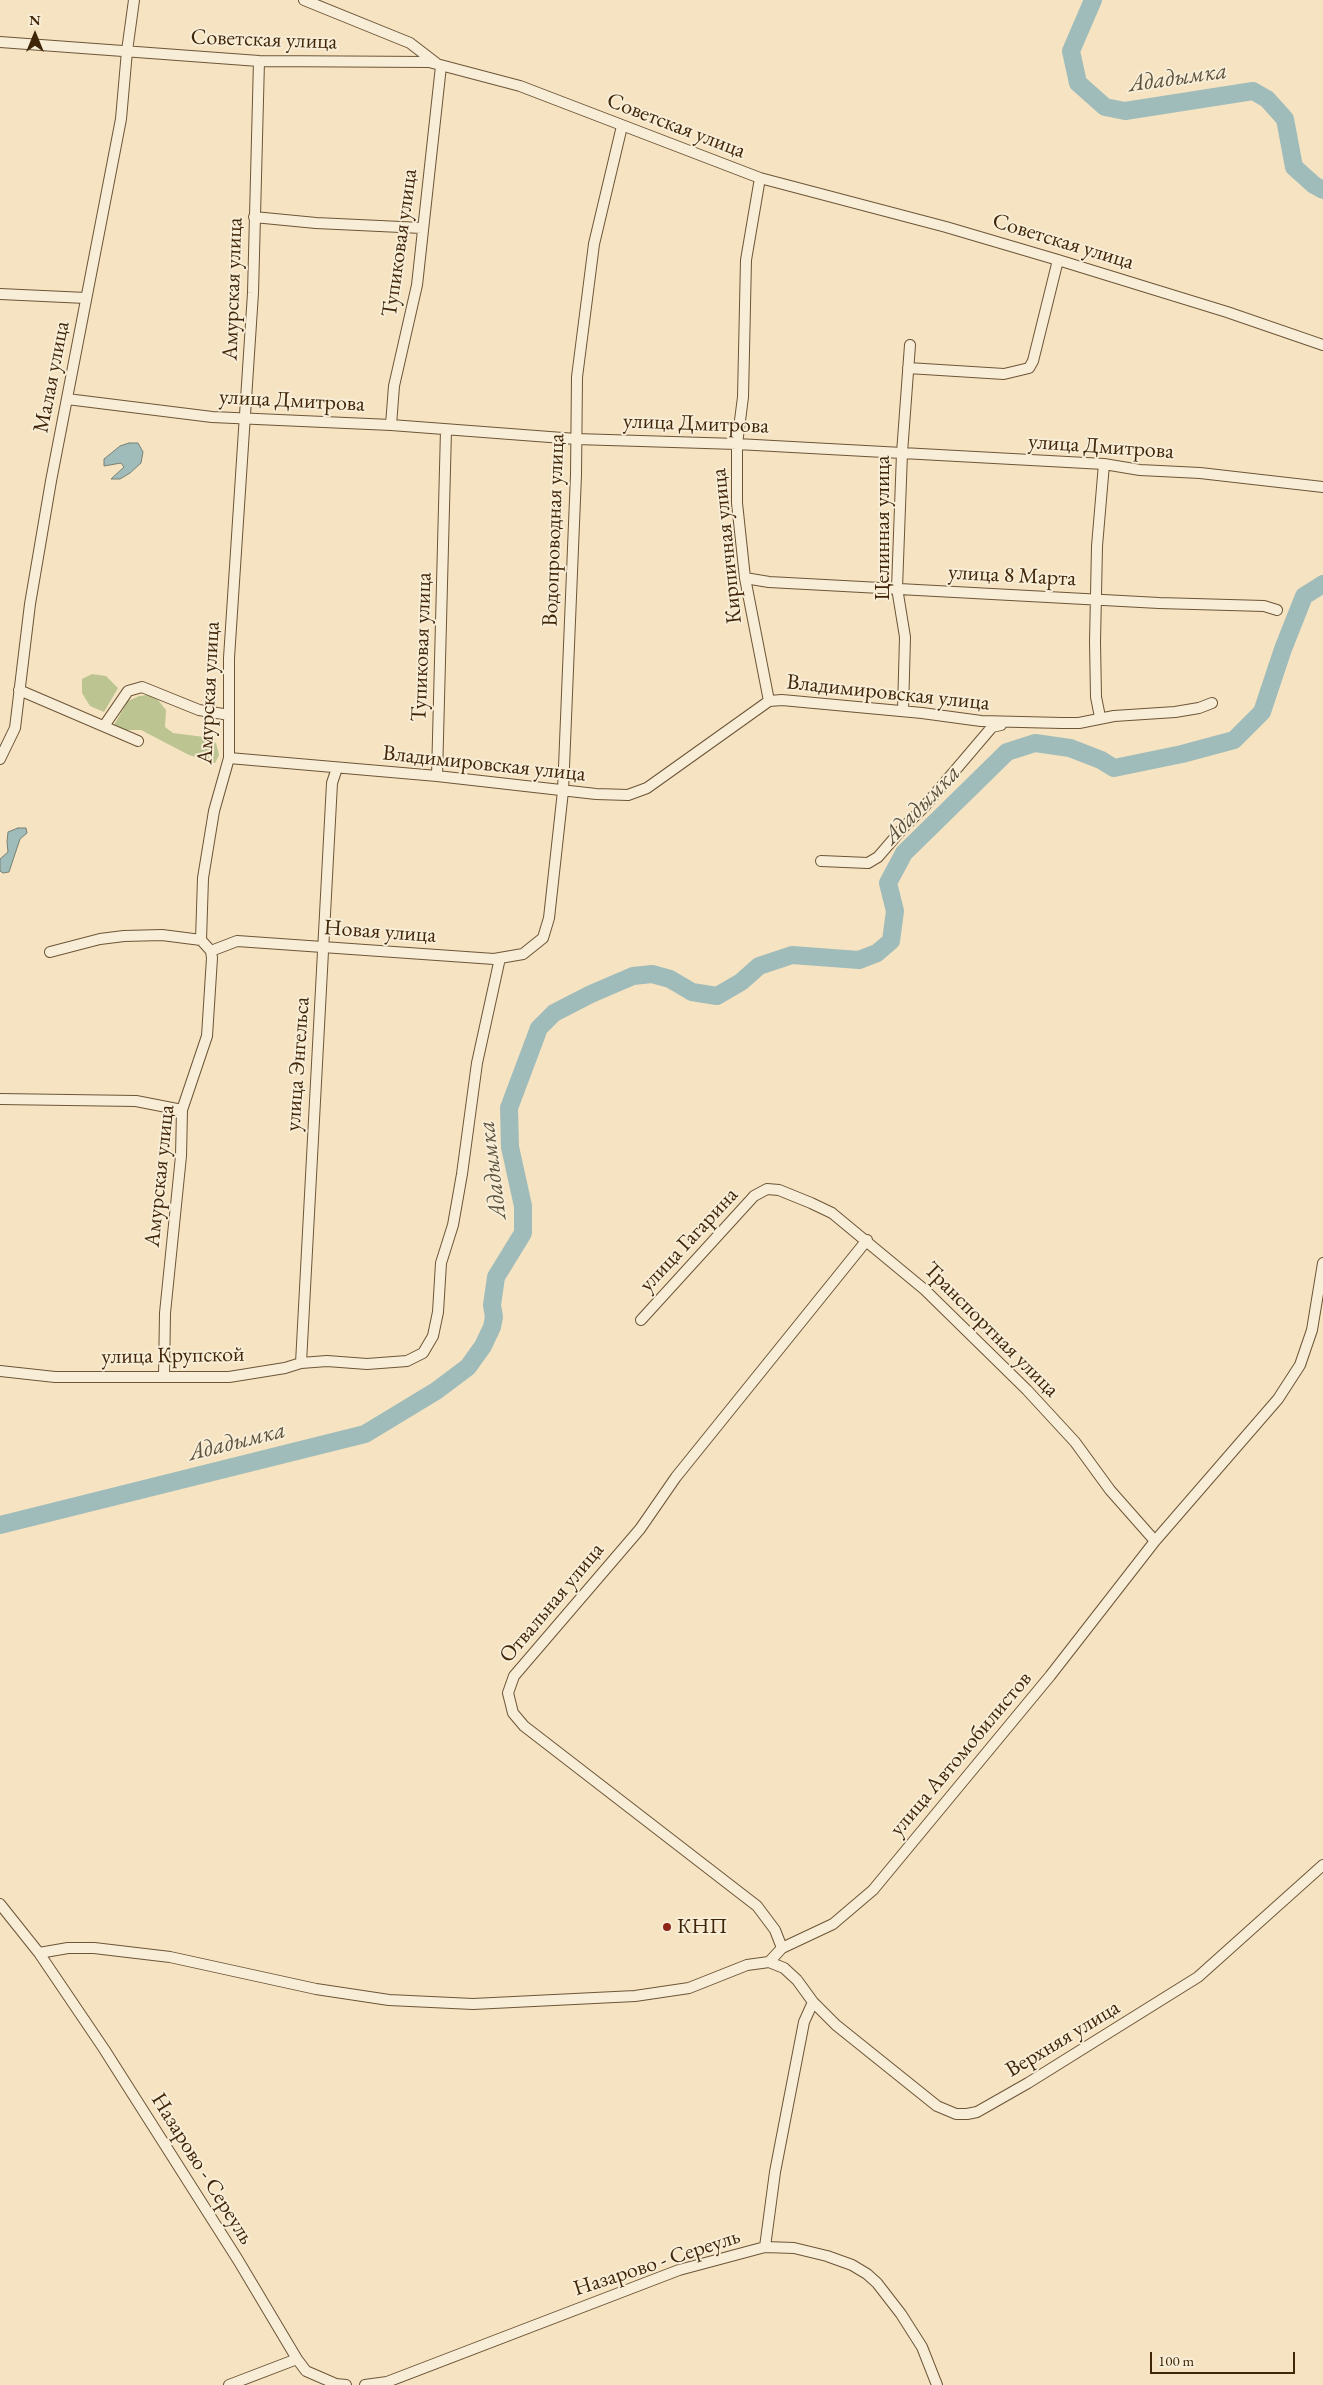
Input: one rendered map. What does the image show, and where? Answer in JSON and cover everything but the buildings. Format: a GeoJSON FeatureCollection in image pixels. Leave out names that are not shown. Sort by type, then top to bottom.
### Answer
{"type":"FeatureCollection","features":[{"type":"Feature","properties":{"kind":"street","name":"Малая улица"},"geometry":{"type":"LineString","coordinates":[[0,759],[15,728],[33,585],[121,119],[126,51],[134,0]]}},
{"type":"Feature","properties":{"kind":"street"},"geometry":{"type":"LineString","coordinates":[[304,0],[410,43],[441,66]]}},
{"type":"Feature","properties":{"kind":"street","name":"Советская улица"},"geometry":{"type":"LineString","coordinates":[[0,42],[259,61],[429,62],[520,86],[760,178],[946,227],[1058,260],[1227,312],[1323,345]]}},
{"type":"Feature","properties":{"kind":"street","name":"Амурская улица"},"geometry":{"type":"LineString","coordinates":[[201,940],[203,878],[214,810],[229,758],[234,578],[246,418],[259,61]]}},
{"type":"Feature","properties":{"kind":"street","name":"Тупиковая улица"},"geometry":{"type":"LineString","coordinates":[[391,424],[394,386],[417,285],[422,228],[434,144],[441,66]]}},
{"type":"Feature","properties":{"kind":"street","name":"Водопроводная улица"},"geometry":{"type":"LineString","coordinates":[[543,938],[549,918],[563,791],[577,377],[594,244],[622,126]]}},
{"type":"Feature","properties":{"kind":"street","name":"Кирпичная улица"},"geometry":{"type":"LineString","coordinates":[[760,178],[746,260],[743,398],[737,444],[737,503],[745,578],[769,701]]}},
{"type":"Feature","properties":{"kind":"street"},"geometry":{"type":"LineString","coordinates":[[254,217],[316,223],[422,228]]}},
{"type":"Feature","properties":{"kind":"street"},"geometry":{"type":"LineString","coordinates":[[908,368],[1004,374],[1029,368],[1033,361],[1058,260]]}},
{"type":"Feature","properties":{"kind":"street"},"geometry":{"type":"LineString","coordinates":[[0,294],[86,298]]}},
{"type":"Feature","properties":{"kind":"street","name":"Целинная улица"},"geometry":{"type":"LineString","coordinates":[[903,711],[905,637],[897,588],[902,453],[910,345]]}},
{"type":"Feature","properties":{"kind":"street","name":"улица Дмитрова"},"geometry":{"type":"LineString","coordinates":[[67,399],[168,413],[246,418],[391,424],[446,430],[576,438],[737,444],[1104,464],[1140,470],[1200,473],[1323,487]]}},
{"type":"Feature","properties":{"kind":"street","name":"Тупиковая улица"},"geometry":{"type":"LineString","coordinates":[[437,776],[446,430]]}},
{"type":"Feature","properties":{"kind":"street"},"geometry":{"type":"LineString","coordinates":[[1100,717],[1096,697],[1096,600],[1097,546],[1104,464]]}},
{"type":"Feature","properties":{"kind":"street","name":"улица 8 Марта"},"geometry":{"type":"LineString","coordinates":[[745,578],[769,582],[1096,600],[1264,606],[1277,610]]}},
{"type":"Feature","properties":{"kind":"street"},"geometry":{"type":"LineString","coordinates":[[104,726],[128,691],[142,687],[199,710],[229,716]]}},
{"type":"Feature","properties":{"kind":"street"},"geometry":{"type":"LineString","coordinates":[[20,690],[138,741]]}},
{"type":"Feature","properties":{"kind":"street","name":"Владимировская улица"},"geometry":{"type":"LineString","coordinates":[[229,758],[437,776],[563,791],[628,794],[647,788],[769,701],[782,700],[903,711],[981,721],[1079,723],[1100,717],[1175,712],[1199,708],[1212,703]]}},
{"type":"Feature","properties":{"kind":"street"},"geometry":{"type":"LineString","coordinates":[[822,861],[868,863],[878,857],[924,807],[992,727],[1010,722]]}},
{"type":"Feature","properties":{"kind":"street","name":"улица Энгельса"},"geometry":{"type":"LineString","coordinates":[[302,1363],[312,1124],[325,948],[332,784],[337,768]]}},
{"type":"Feature","properties":{"kind":"street"},"geometry":{"type":"LineString","coordinates":[[50,952],[100,938],[162,935],[201,940],[211,952]]}},
{"type":"Feature","properties":{"kind":"street","name":"Новая улица"},"geometry":{"type":"LineString","coordinates":[[211,952],[237,941],[500,958],[524,954],[543,938]]}},
{"type":"Feature","properties":{"kind":"street","name":"Амурская улица"},"geometry":{"type":"LineString","coordinates":[[164,1376],[165,1313],[181,1156],[182,1110],[207,1036],[211,952]]}},
{"type":"Feature","properties":{"kind":"street","name":"улица Крупской"},"geometry":{"type":"LineString","coordinates":[[0,1371],[55,1376],[229,1377],[285,1368],[302,1363],[328,1361],[367,1364],[407,1361],[424,1353],[433,1336],[438,1312],[441,1264],[453,1225],[477,1063],[500,958]]}},
{"type":"Feature","properties":{"kind":"street"},"geometry":{"type":"LineString","coordinates":[[0,1099],[136,1101],[182,1110]]}},
{"type":"Feature","properties":{"kind":"street","name":"Транспортная улица"},"geometry":{"type":"LineString","coordinates":[[767,1189],[779,1190],[832,1213],[868,1240],[926,1290],[1027,1390],[1075,1442],[1110,1490],[1155,1540]]}},
{"type":"Feature","properties":{"kind":"street","name":"улица Гагарина"},"geometry":{"type":"LineString","coordinates":[[641,1320],[754,1196],[767,1189]]}},
{"type":"Feature","properties":{"kind":"street","name":"Отвальная улица"},"geometry":{"type":"LineString","coordinates":[[782,1948],[775,1930],[757,1906],[524,1726],[513,1713],[508,1693],[514,1676],[640,1529],[676,1477],[868,1240]]}},
{"type":"Feature","properties":{"kind":"street","name":"улица Автомобилистов"},"geometry":{"type":"LineString","coordinates":[[769,1962],[782,1948],[833,1924],[873,1890],[1050,1676],[1155,1540],[1278,1399],[1300,1365],[1312,1330],[1323,1263]]}},
{"type":"Feature","properties":{"kind":"street","name":"Верхняя улица"},"geometry":{"type":"LineString","coordinates":[[769,1962],[784,1968],[791,1974],[813,2002],[836,2025],[937,2106],[956,2114],[977,2112],[1092,2045],[1198,1977],[1323,1866]]}},
{"type":"Feature","properties":{"kind":"street","name":"Назарово - Сереуль"},"geometry":{"type":"LineString","coordinates":[[0,1904],[40,1953],[218,2229],[297,2360],[306,2371],[336,2384],[346,2385]]}},
{"type":"Feature","properties":{"kind":"street"},"geometry":{"type":"LineString","coordinates":[[40,1953],[68,1948],[94,1948],[170,1957],[316,1989],[389,2000],[473,2004],[635,1996],[689,1988],[747,1965],[769,1962]]}},
{"type":"Feature","properties":{"kind":"street"},"geometry":{"type":"LineString","coordinates":[[765,2247],[780,2144],[804,2022],[813,2002]]}},
{"type":"Feature","properties":{"kind":"street","name":"Назарово - Сереуль"},"geometry":{"type":"LineString","coordinates":[[365,2385],[387,2382],[679,2270],[765,2247],[794,2248],[828,2256],[852,2265],[867,2274],[901,2314],[922,2347],[936,2385]]}},
{"type":"Feature","properties":{"kind":"street"},"geometry":{"type":"LineString","coordinates":[[229,2385],[297,2360]]}},
{"type":"Feature","properties":{"kind":"green space"},"geometry":{"type":"Polygon","coordinates":[[[92,674],[106,676],[118,688],[104,712],[90,706],[82,693],[82,679],[92,674]]]}},
{"type":"Feature","properties":{"kind":"green space"},"geometry":{"type":"Polygon","coordinates":[[[148,695],[158,700],[166,710],[165,727],[173,733],[204,737],[216,743],[219,755],[215,763],[189,755],[141,730],[124,730],[114,725],[128,701],[139,696],[148,695]]]}},
{"type":"Feature","properties":{"kind":"water"},"geometry":{"type":"Polygon","coordinates":[[[138,443],[143,452],[141,463],[120,479],[111,479],[124,467],[121,463],[104,466],[104,459],[120,446],[138,443]]]}},
{"type":"Feature","properties":{"kind":"water"},"geometry":{"type":"Polygon","coordinates":[[[18,828],[26,828],[27,833],[20,839],[9,872],[3,873],[0,871],[0,859],[8,852],[8,832],[18,828]]]}},
{"type":"Feature","properties":{"kind":"waterway","name":"Ададымка"},"geometry":{"type":"LineString","coordinates":[[1093,0],[1071,51],[1078,83],[1105,107],[1125,111],[1253,91],[1267,99],[1285,119],[1294,167],[1314,185],[1323,190]]}},
{"type":"Feature","properties":{"kind":"waterway","name":"Ададымка"},"geometry":{"type":"LineString","coordinates":[[0,1525],[365,1434],[436,1391],[468,1367],[483,1346],[492,1327],[494,1317],[492,1305],[496,1277],[523,1233],[523,1206],[510,1147],[509,1108],[539,1028],[554,1013],[591,994],[633,976],[652,974],[670,979],[692,992],[717,996],[741,982],[759,966],[792,955],[859,960],[877,953],[891,941],[895,911],[888,883],[904,853],[1007,752],[1035,743],[1070,748],[1101,760],[1114,768],[1182,754],[1234,740],[1262,712],[1283,649],[1304,596],[1323,584]]}},
{"type":"Feature","properties":{"kind":"place","name":"КНП"},"geometry":{"type":"Point","coordinates":[667,1927]}}]}
